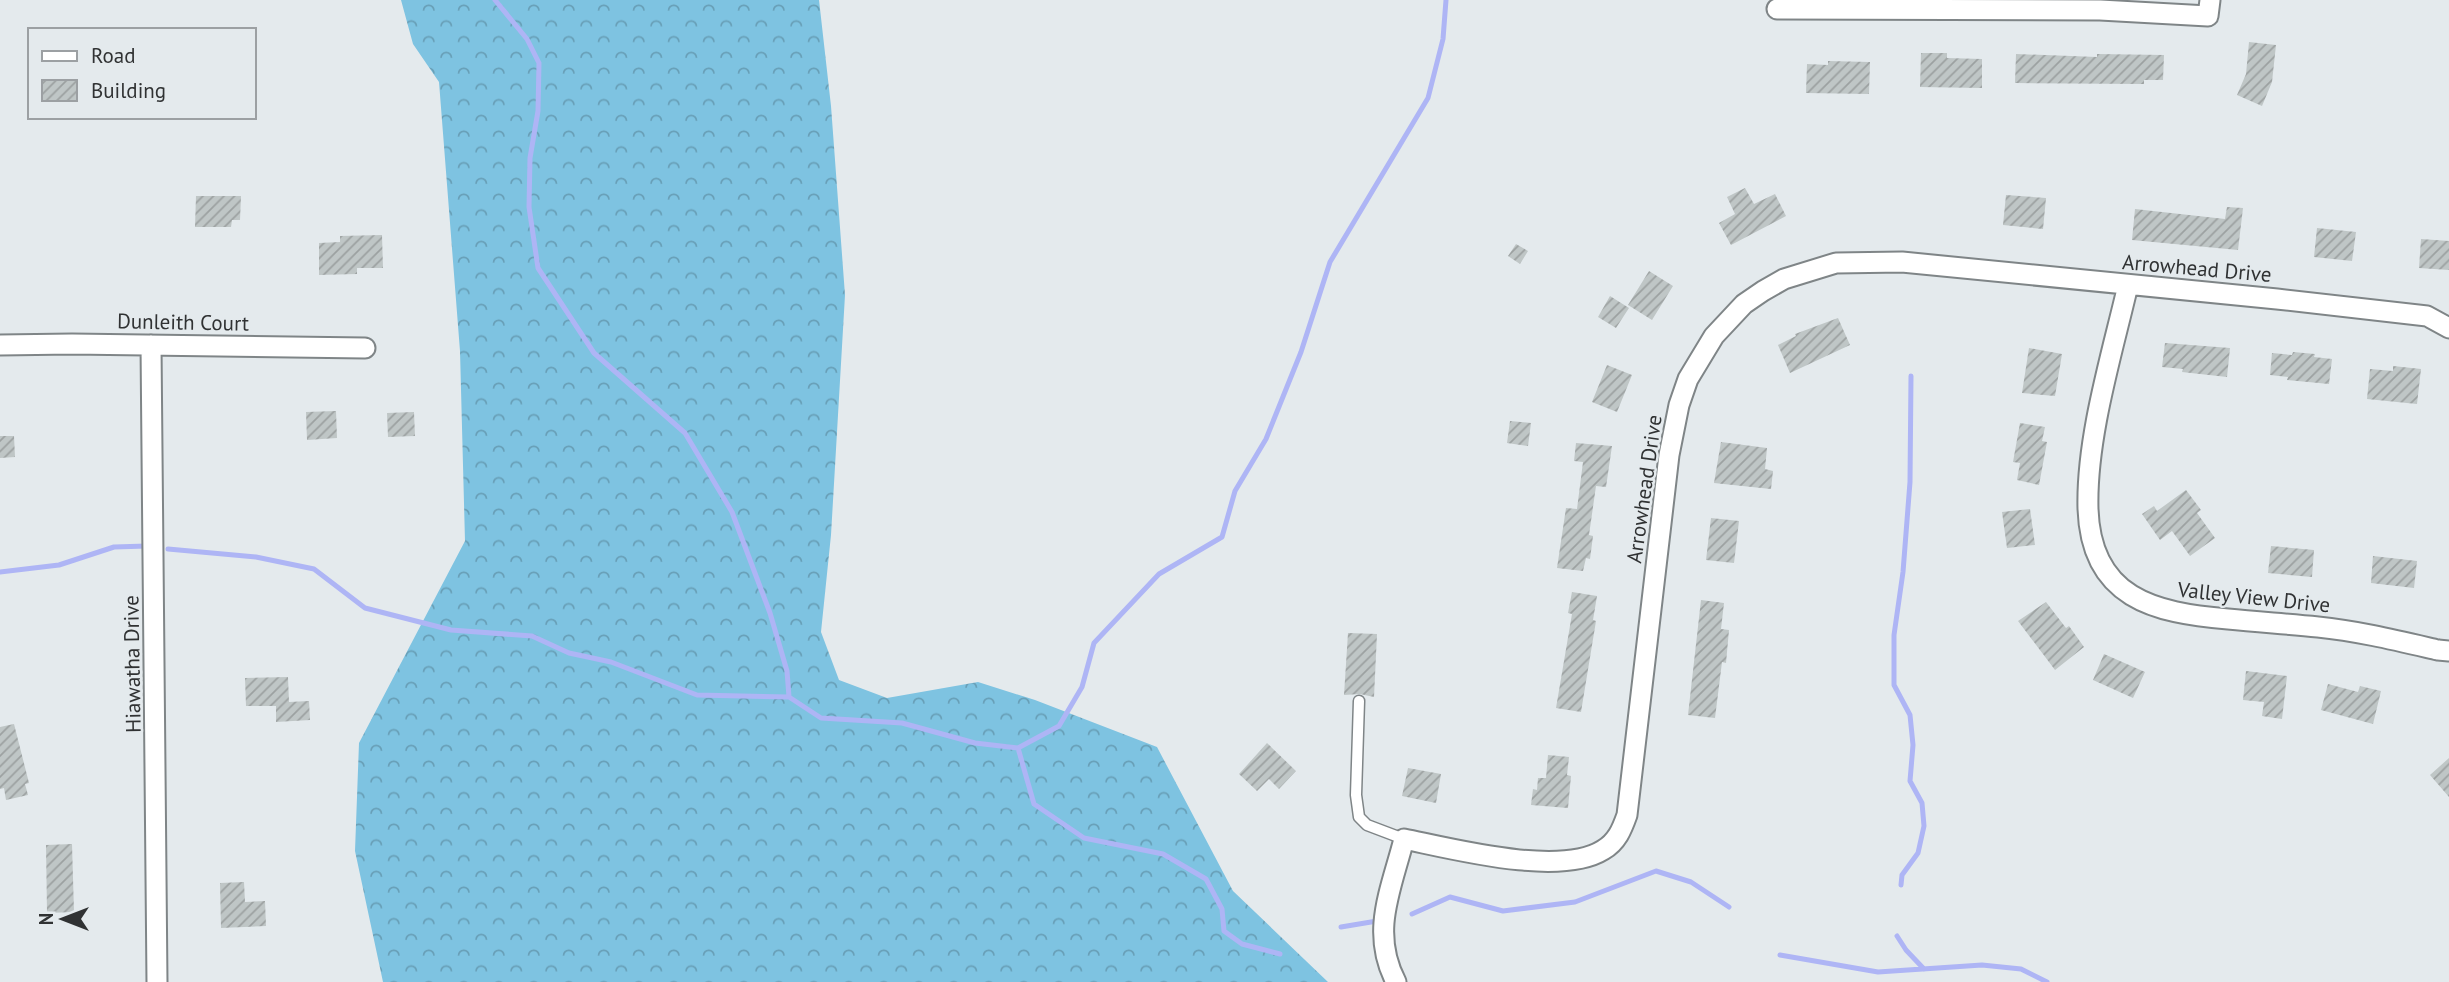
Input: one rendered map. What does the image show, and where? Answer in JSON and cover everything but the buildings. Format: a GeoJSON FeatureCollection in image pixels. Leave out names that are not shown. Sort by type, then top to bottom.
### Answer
{"type":"FeatureCollection","features":[{"type":"Feature","properties":{"kind":"street"},"geometry":{"type":"LineString","coordinates":[[1777,9],[2209,8]]}},
{"type":"Feature","properties":{"kind":"street","name":"Arrowhead Drive"},"geometry":{"type":"LineString","coordinates":[[1404,839],[1479,855],[1564,861],[1586,858],[1604,849],[1620,834],[1628,815],[1669,455],[1679,405],[1688,379],[1714,336],[1744,304],[1784,279],[1836,262],[1902,262],[2427,316],[2449,328]]}},
{"type":"Feature","properties":{"kind":"street","name":"Valley View Drive"},"geometry":{"type":"LineString","coordinates":[[2128,285],[2106,376],[2089,481],[2091,536],[2109,575],[2125,592],[2142,602],[2170,612],[2195,617],[2322,627],[2449,651]]}},
{"type":"Feature","properties":{"kind":"street","name":"Dunleith Court"},"geometry":{"type":"LineString","coordinates":[[0,345],[365,348]]}},
{"type":"Feature","properties":{"kind":"street","name":"Hiawatha Drive"},"geometry":{"type":"LineString","coordinates":[[150,345],[157,982]]}},
{"type":"Feature","properties":{"kind":"street"},"geometry":{"type":"LineString","coordinates":[[1396,982],[1386,964],[1382,942],[1387,901],[1404,839]]}},
{"type":"Feature","properties":{"kind":"lane"},"geometry":{"type":"LineString","coordinates":[[1359,701],[1356,795],[1359,817],[1367,825],[1404,839]]}},
{"type":"Feature","properties":{"kind":"green space"},"geometry":{"type":"Polygon","coordinates":[[[401,0],[819,0],[831,106],[845,295],[831,535],[821,632],[839,680],[887,698],[978,682],[1035,700],[1157,747],[1233,891],[1328,982],[383,982],[355,851],[359,743],[465,541],[460,351],[439,82],[413,44],[401,0]]]}},
{"type":"Feature","properties":{"kind":"waterway"},"geometry":{"type":"LineString","coordinates":[[495,0],[527,39],[539,63],[538,111],[530,158],[529,207],[538,268],[594,353],[685,433],[732,512],[770,613],[787,671],[789,697]]}},
{"type":"Feature","properties":{"kind":"waterway"},"geometry":{"type":"LineString","coordinates":[[168,549],[256,557],[314,569],[365,608],[451,630],[532,636],[569,653],[611,662],[697,695],[789,697],[821,718],[902,723],[975,743],[1018,748],[1059,726],[1082,687],[1094,643],[1159,574],[1222,537],[1235,491],[1266,439],[1301,352],[1330,262],[1428,98],[1443,39],[1446,0]]}},
{"type":"Feature","properties":{"kind":"waterway"},"geometry":{"type":"LineString","coordinates":[[1901,885],[1902,875],[1918,853],[1924,826],[1922,803],[1910,781],[1913,745],[1910,715],[1894,685],[1894,635],[1903,572],[1910,482],[1911,376]]}},
{"type":"Feature","properties":{"kind":"waterway"},"geometry":{"type":"LineString","coordinates":[[0,572],[59,565],[114,547],[147,546]]}},
{"type":"Feature","properties":{"kind":"waterway"},"geometry":{"type":"LineString","coordinates":[[1018,748],[1034,804],[1084,838],[1163,854],[1206,879],[1222,909],[1224,931],[1242,944],[1280,954]]}},
{"type":"Feature","properties":{"kind":"waterway"},"geometry":{"type":"LineString","coordinates":[[1412,914],[1450,897],[1503,911],[1575,902],[1656,871],[1691,882],[1729,907]]}},
{"type":"Feature","properties":{"kind":"waterway"},"geometry":{"type":"LineString","coordinates":[[1341,927],[1377,921]]}},
{"type":"Feature","properties":{"kind":"waterway"},"geometry":{"type":"LineString","coordinates":[[1897,936],[1924,969]]}},
{"type":"Feature","properties":{"kind":"waterway"},"geometry":{"type":"LineString","coordinates":[[1780,955],[1878,972],[1982,965],[2021,969],[2047,982]]}}]}
